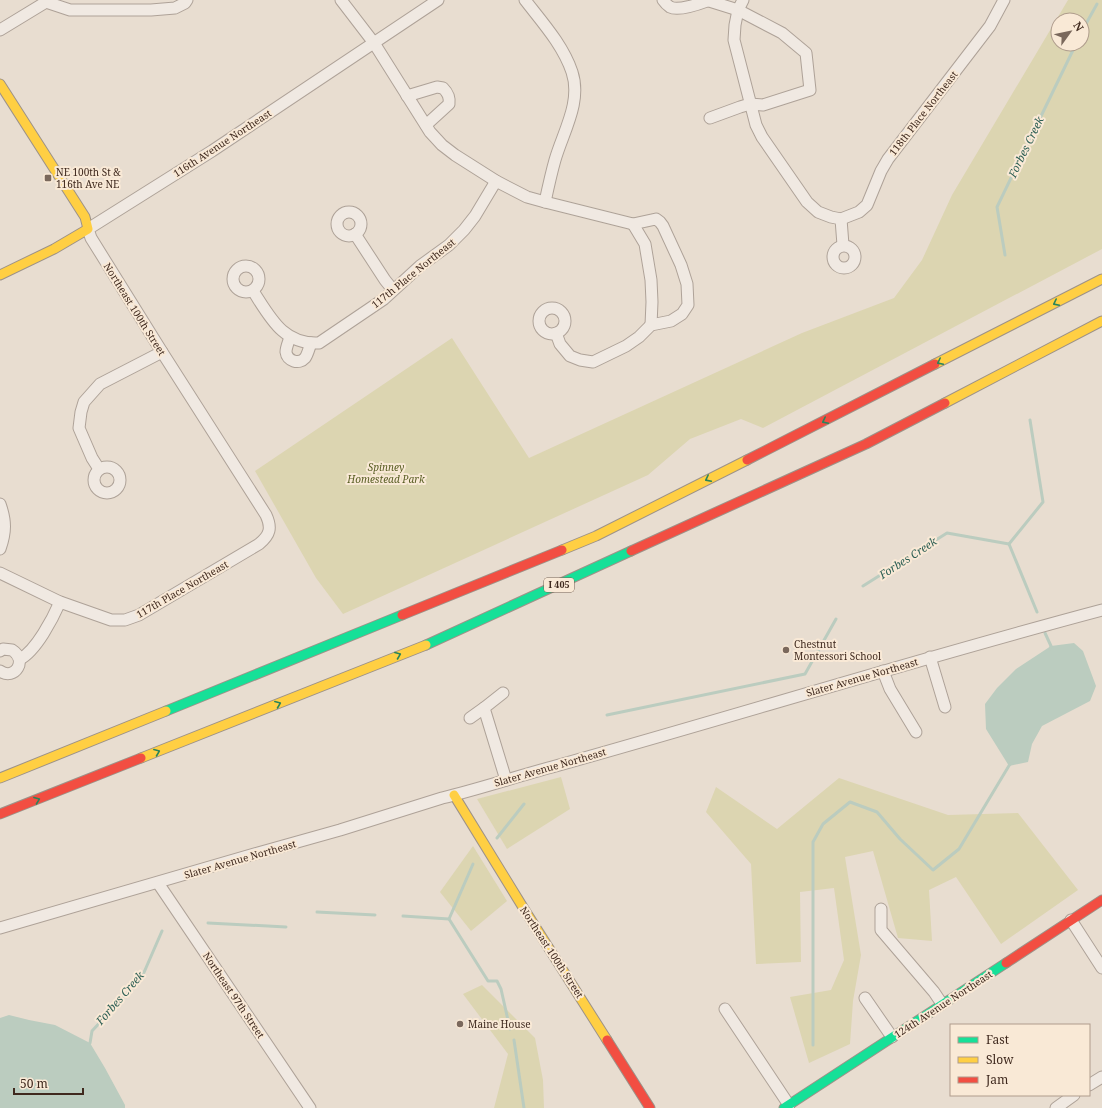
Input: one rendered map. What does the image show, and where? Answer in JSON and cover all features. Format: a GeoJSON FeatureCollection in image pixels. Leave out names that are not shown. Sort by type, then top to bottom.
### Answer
{"type":"FeatureCollection","features":[{"type":"Feature","properties":{"kind":"main road","name":"Northeast 100th Street"},"geometry":{"type":"LineString","coordinates":[[0,84],[85,217],[88,229]]}},
{"type":"Feature","properties":{"kind":"main road","name":"116th Avenue Northeast"},"geometry":{"type":"LineString","coordinates":[[0,275],[54,249],[88,229]]}},
{"type":"Feature","properties":{"kind":"main road"},"geometry":{"type":"LineString","coordinates":[[0,778],[596,536],[1091,285],[1102,278]]}},
{"type":"Feature","properties":{"kind":"main road","name":"I 405"},"geometry":{"type":"LineString","coordinates":[[0,814],[44,798],[427,644],[866,444],[1102,321]]}},
{"type":"Feature","properties":{"kind":"main road","name":"Northeast 100th Street"},"geometry":{"type":"LineString","coordinates":[[454,795],[650,1108]]}},
{"type":"Feature","properties":{"kind":"main road","name":"124th Avenue Northeast"},"geometry":{"type":"LineString","coordinates":[[786,1106],[1102,900]]}},
{"type":"Feature","properties":{"kind":"street"},"geometry":{"type":"LineString","coordinates":[[0,30],[46,1],[70,10],[150,10],[175,8],[185,3],[186,0]]}},
{"type":"Feature","properties":{"kind":"street"},"geometry":{"type":"LineString","coordinates":[[341,0],[374,43],[426,125],[442,145],[496,182],[527,197],[632,224],[656,219],[663,226],[681,265],[687,284],[688,305],[682,314],[670,321],[652,325],[626,346],[593,362],[580,360],[570,356],[560,344],[556,333]]}},
{"type":"Feature","properties":{"kind":"street","name":"116th Avenue Northeast"},"geometry":{"type":"LineString","coordinates":[[88,229],[212,151],[438,0]]}},
{"type":"Feature","properties":{"kind":"street"},"geometry":{"type":"LineString","coordinates":[[525,0],[560,47],[572,72],[575,84],[575,100],[568,125],[555,160],[544,202]]}},
{"type":"Feature","properties":{"kind":"street"},"geometry":{"type":"LineString","coordinates":[[664,0],[670,7],[674,8],[691,6],[707,1],[741,5],[782,32],[806,53],[810,90],[763,105],[750,104],[710,118]]}},
{"type":"Feature","properties":{"kind":"street","name":"118th Place Northeast"},"geometry":{"type":"LineString","coordinates":[[841,219],[859,212],[867,205],[881,171],[888,159],[990,26],[1004,0]]}},
{"type":"Feature","properties":{"kind":"street"},"geometry":{"type":"LineString","coordinates":[[741,5],[735,25],[734,40],[756,125],[762,137],[807,202],[818,212],[841,219],[843,245]]}},
{"type":"Feature","properties":{"kind":"street"},"geometry":{"type":"LineString","coordinates":[[407,96],[437,87],[443,88],[448,92],[450,99],[449,104],[426,125]]}},
{"type":"Feature","properties":{"kind":"street","name":"117th Place Northeast"},"geometry":{"type":"LineString","coordinates":[[300,340],[319,343],[384,299],[420,266],[449,245],[464,230],[475,216],[496,182]]}},
{"type":"Feature","properties":{"kind":"street"},"geometry":{"type":"LineString","coordinates":[[632,224],[645,244],[652,302],[652,325]]}},
{"type":"Feature","properties":{"kind":"street","name":"Northeast 100th Street"},"geometry":{"type":"LineString","coordinates":[[88,229],[91,238],[266,515],[270,523],[268,533]]}},
{"type":"Feature","properties":{"kind":"street"},"geometry":{"type":"LineString","coordinates":[[355,234],[385,280],[394,290]]}},
{"type":"Feature","properties":{"kind":"street"},"geometry":{"type":"LineString","coordinates":[[253,291],[282,332],[300,340]]}},
{"type":"Feature","properties":{"kind":"street"},"geometry":{"type":"LineString","coordinates":[[300,340],[305,358],[300,362],[294,362],[290,360],[286,354],[286,351],[300,340]]}},
{"type":"Feature","properties":{"kind":"street"},"geometry":{"type":"LineString","coordinates":[[99,469],[92,458],[79,428],[80,412],[84,402],[100,384],[162,352]]}},
{"type":"Feature","properties":{"kind":"street"},"geometry":{"type":"LineString","coordinates":[[0,504],[4,515],[5,529],[0,549]]}},
{"type":"Feature","properties":{"kind":"street","name":"117th Place Northeast"},"geometry":{"type":"LineString","coordinates":[[0,573],[60,602],[111,620],[126,620],[139,615],[259,544],[265,539],[268,533]]}},
{"type":"Feature","properties":{"kind":"street"},"geometry":{"type":"LineString","coordinates":[[20,659],[26,656],[35,646],[57,610],[60,602]]}},
{"type":"Feature","properties":{"kind":"street","name":"Slater Avenue Northeast"},"geometry":{"type":"LineString","coordinates":[[0,928],[930,657],[1102,610]]}},
{"type":"Feature","properties":{"kind":"street"},"geometry":{"type":"LineString","coordinates":[[0,651],[12,650],[20,659],[18,668],[12,673],[7,674],[0,671]]}},
{"type":"Feature","properties":{"kind":"street"},"geometry":{"type":"LineString","coordinates":[[930,657],[945,707]]}},
{"type":"Feature","properties":{"kind":"street"},"geometry":{"type":"LineString","coordinates":[[883,671],[890,689],[916,732]]}},
{"type":"Feature","properties":{"kind":"street"},"geometry":{"type":"LineString","coordinates":[[470,718],[504,693]]}},
{"type":"Feature","properties":{"kind":"street"},"geometry":{"type":"LineString","coordinates":[[484,708],[506,780]]}},
{"type":"Feature","properties":{"kind":"street","name":"Northeast 97th Street"},"geometry":{"type":"LineString","coordinates":[[158,882],[310,1108]]}},
{"type":"Feature","properties":{"kind":"street"},"geometry":{"type":"LineString","coordinates":[[881,909],[881,930],[929,986],[942,1004]]}},
{"type":"Feature","properties":{"kind":"street"},"geometry":{"type":"LineString","coordinates":[[1071,920],[1102,968]]}},
{"type":"Feature","properties":{"kind":"street"},"geometry":{"type":"LineString","coordinates":[[865,998],[892,1037]]}},
{"type":"Feature","properties":{"kind":"street"},"geometry":{"type":"LineString","coordinates":[[726,1009],[786,1106]]}},
{"type":"Feature","properties":{"kind":"street"},"geometry":{"type":"LineString","coordinates":[[1090,1084],[1102,1077]]}},
{"type":"Feature","properties":{"kind":"street"},"geometry":{"type":"LineString","coordinates":[[1056,1108],[1073,1096]]}},
{"type":"Feature","properties":{"kind":"green space","name":"Spinney Homestead Park"},"geometry":{"type":"Polygon","coordinates":[[[1068,0],[1102,0],[1102,249],[763,428],[741,419],[690,439],[648,475],[343,614],[316,578],[255,471],[452,338],[529,458],[802,333],[894,298],[922,260],[952,195],[1050,30],[1050,52],[1090,52],[1090,12],[1061,12],[1068,0]]]}},
{"type":"Feature","properties":{"kind":"green space"},"geometry":{"type":"Polygon","coordinates":[[[561,777],[570,809],[507,849],[477,799],[561,777]]]}},
{"type":"Feature","properties":{"kind":"green space"},"geometry":{"type":"Polygon","coordinates":[[[839,778],[948,815],[1018,813],[1078,890],[1001,944],[956,877],[929,890],[932,941],[898,938],[873,851],[845,857],[861,955],[853,1001],[850,1044],[809,1063],[790,997],[831,990],[844,960],[834,888],[800,892],[801,962],[756,964],[751,864],[706,812],[716,787],[777,829],[839,778]]]}},
{"type":"Feature","properties":{"kind":"green space"},"geometry":{"type":"Polygon","coordinates":[[[473,846],[507,901],[471,931],[440,892],[473,846]]]}},
{"type":"Feature","properties":{"kind":"green space"},"geometry":{"type":"Polygon","coordinates":[[[482,985],[535,1038],[543,1080],[544,1108],[494,1108],[508,1054],[463,994],[482,985]]]}},
{"type":"Feature","properties":{"kind":"shaded area"},"geometry":{"type":"Polygon","coordinates":[[[1074,643],[1083,651],[1096,686],[1090,701],[1042,726],[1032,744],[1028,762],[1009,766],[986,729],[985,704],[997,688],[1016,669],[1051,646],[1074,643]]]}},
{"type":"Feature","properties":{"kind":"shaded area"},"geometry":{"type":"Polygon","coordinates":[[[9,1015],[55,1025],[90,1043],[125,1105],[125,1108],[0,1108],[0,1018],[9,1015]]]}},
{"type":"Feature","properties":{"kind":"waterway","name":"Forbes Creek"},"geometry":{"type":"LineString","coordinates":[[1090,17],[1097,4]]}},
{"type":"Feature","properties":{"kind":"waterway","name":"Forbes Creek"},"geometry":{"type":"LineString","coordinates":[[1005,255],[997,207],[1072,52]]}},
{"type":"Feature","properties":{"kind":"waterway","name":"Forbes Creek"},"geometry":{"type":"LineString","coordinates":[[863,586],[947,533],[1009,544],[1043,502],[1030,420]]}},
{"type":"Feature","properties":{"kind":"waterway"},"geometry":{"type":"LineString","coordinates":[[1009,544],[1037,612]]}},
{"type":"Feature","properties":{"kind":"waterway","name":"Forbes Creek"},"geometry":{"type":"LineString","coordinates":[[607,715],[805,674],[836,619]]}},
{"type":"Feature","properties":{"kind":"waterway"},"geometry":{"type":"LineString","coordinates":[[1045,633],[1051,646],[1050,649]]}},
{"type":"Feature","properties":{"kind":"waterway"},"geometry":{"type":"LineString","coordinates":[[813,1045],[813,842],[823,824],[850,802],[877,812],[900,839],[933,870],[959,849],[1010,764]]}},
{"type":"Feature","properties":{"kind":"waterway","name":"Forbes Creek"},"geometry":{"type":"LineString","coordinates":[[497,838],[524,804]]}},
{"type":"Feature","properties":{"kind":"waterway","name":"Forbes Creek"},"geometry":{"type":"LineString","coordinates":[[403,916],[449,919],[473,864]]}},
{"type":"Feature","properties":{"kind":"waterway","name":"Forbes Creek"},"geometry":{"type":"LineString","coordinates":[[317,912],[375,915]]}},
{"type":"Feature","properties":{"kind":"waterway"},"geometry":{"type":"LineString","coordinates":[[449,919],[488,981],[497,981],[501,989],[510,1029]]}},
{"type":"Feature","properties":{"kind":"waterway","name":"Forbes Creek"},"geometry":{"type":"LineString","coordinates":[[208,923],[286,927]]}},
{"type":"Feature","properties":{"kind":"waterway","name":"Forbes Creek"},"geometry":{"type":"LineString","coordinates":[[90,1043],[92,1031],[142,977],[162,931]]}},
{"type":"Feature","properties":{"kind":"waterway"},"geometry":{"type":"LineString","coordinates":[[514,1040],[524,1108]]}},
{"type":"Feature","properties":{"kind":"traffic: fast"},"geometry":{"type":"LineString","coordinates":[[426,645],[631,551]]}},
{"type":"Feature","properties":{"kind":"traffic: fast"},"geometry":{"type":"LineString","coordinates":[[166,711],[402,615]]}},
{"type":"Feature","properties":{"kind":"traffic: fast"},"geometry":{"type":"LineString","coordinates":[[784,1108],[1006,963]]}},
{"type":"Feature","properties":{"kind":"traffic: slow"},"geometry":{"type":"LineString","coordinates":[[0,84],[85,217],[88,229],[54,249],[0,275]]}},
{"type":"Feature","properties":{"kind":"traffic: slow"},"geometry":{"type":"LineString","coordinates":[[935,364],[1102,279]]}},
{"type":"Feature","properties":{"kind":"traffic: slow"},"geometry":{"type":"LineString","coordinates":[[945,403],[1102,321]]}},
{"type":"Feature","properties":{"kind":"traffic: slow"},"geometry":{"type":"LineString","coordinates":[[562,550],[596,536],[747,460]]}},
{"type":"Feature","properties":{"kind":"traffic: slow"},"geometry":{"type":"LineString","coordinates":[[141,758],[426,645]]}},
{"type":"Feature","properties":{"kind":"traffic: slow"},"geometry":{"type":"LineString","coordinates":[[0,778],[166,711]]}},
{"type":"Feature","properties":{"kind":"traffic: slow"},"geometry":{"type":"LineString","coordinates":[[454,795],[607,1040]]}},
{"type":"Feature","properties":{"kind":"traffic: jam"},"geometry":{"type":"LineString","coordinates":[[747,460],[935,364]]}},
{"type":"Feature","properties":{"kind":"traffic: jam"},"geometry":{"type":"LineString","coordinates":[[631,551],[866,444],[945,403]]}},
{"type":"Feature","properties":{"kind":"traffic: jam"},"geometry":{"type":"LineString","coordinates":[[402,615],[562,550]]}},
{"type":"Feature","properties":{"kind":"traffic: jam"},"geometry":{"type":"LineString","coordinates":[[0,814],[141,758]]}},
{"type":"Feature","properties":{"kind":"traffic: jam"},"geometry":{"type":"LineString","coordinates":[[1006,963],[1102,900]]}},
{"type":"Feature","properties":{"kind":"traffic: jam"},"geometry":{"type":"LineString","coordinates":[[607,1040],[650,1108]]}},
{"type":"Feature","properties":{"kind":"place","name":"NE 100th St & 116th Ave NE"},"geometry":{"type":"Point","coordinates":[48,178]}},
{"type":"Feature","properties":{"kind":"place","name":"Chestnut Montessori School"},"geometry":{"type":"Point","coordinates":[786,650]}},
{"type":"Feature","properties":{"kind":"place","name":"Maine House"},"geometry":{"type":"Point","coordinates":[460,1024]}}]}
